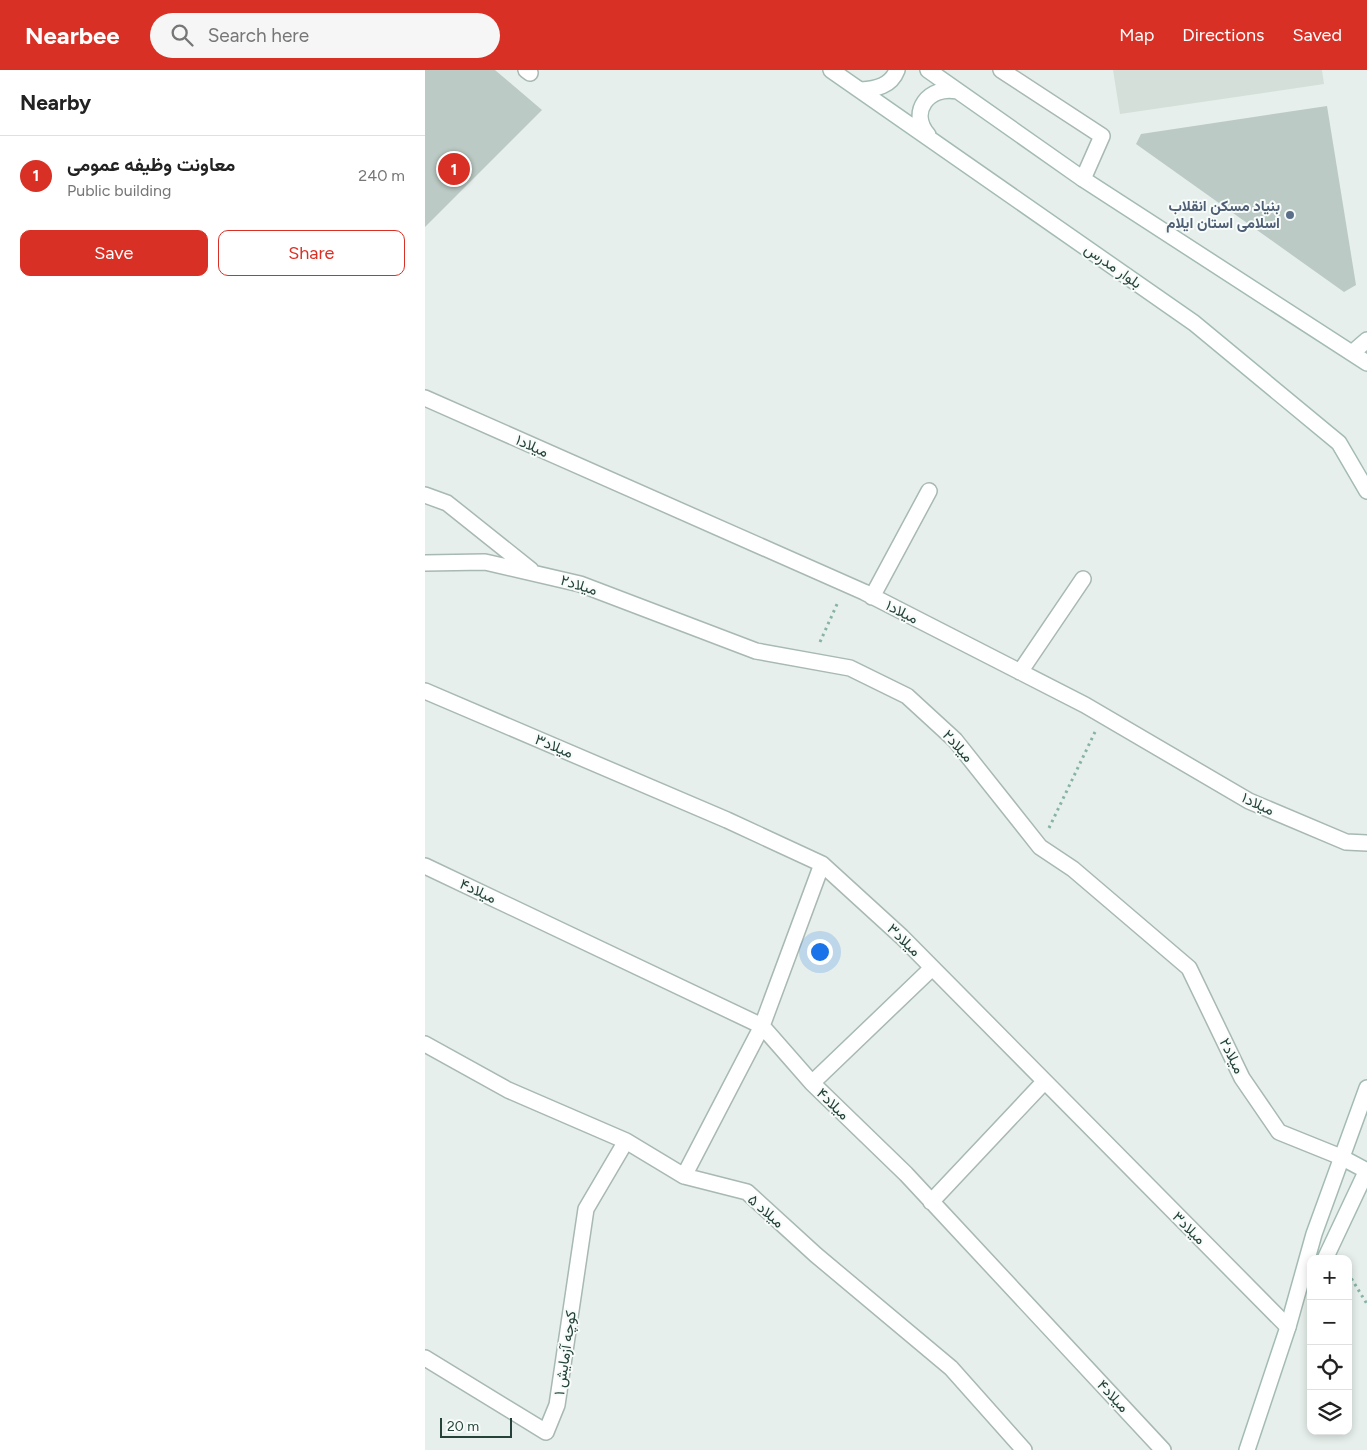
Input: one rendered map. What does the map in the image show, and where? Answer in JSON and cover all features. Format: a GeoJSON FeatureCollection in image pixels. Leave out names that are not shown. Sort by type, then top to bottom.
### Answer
{"type":"FeatureCollection","features":[{"type":"Feature","properties":{"kind":"street","name":"بلوار مدرس"},"geometry":{"type":"LineString","coordinates":[[831,70],[930,137],[1194,323],[1339,443],[1367,491]]}},
{"type":"Feature","properties":{"kind":"street"},"geometry":{"type":"LineString","coordinates":[[861,90],[874,89],[886,84],[897,70]]}},
{"type":"Feature","properties":{"kind":"street"},"geometry":{"type":"LineString","coordinates":[[928,70],[1083,179],[1367,363]]}},
{"type":"Feature","properties":{"kind":"street"},"geometry":{"type":"LineString","coordinates":[[1001,70],[1102,136],[1083,179]]}},
{"type":"Feature","properties":{"kind":"street"},"geometry":{"type":"LineString","coordinates":[[930,137],[921,121],[924,103],[930,95],[938,91],[948,89],[957,91]]}},
{"type":"Feature","properties":{"kind":"street"},"geometry":{"type":"LineString","coordinates":[[1352,353],[1367,340]]}},
{"type":"Feature","properties":{"kind":"street","name":"میلاد۱"},"geometry":{"type":"LineString","coordinates":[[425,398],[846,584],[1103,716],[1249,801],[1346,842],[1367,843]]}},
{"type":"Feature","properties":{"kind":"street"},"geometry":{"type":"LineString","coordinates":[[872,597],[929,490]]}},
{"type":"Feature","properties":{"kind":"street"},"geometry":{"type":"LineString","coordinates":[[425,495],[447,503],[535,573]]}},
{"type":"Feature","properties":{"kind":"street","name":"میلاد۲"},"geometry":{"type":"LineString","coordinates":[[425,563],[485,562],[580,584],[757,651],[851,668],[907,696],[955,740],[1040,847],[1073,869],[1189,968],[1242,1078],[1279,1132],[1367,1170]]}},
{"type":"Feature","properties":{"kind":"street"},"geometry":{"type":"LineString","coordinates":[[1020,672],[1083,579]]}},
{"type":"Feature","properties":{"kind":"street","name":"میلاد۳"},"geometry":{"type":"LineString","coordinates":[[425,691],[717,816],[821,864],[902,937],[1288,1327]]}},
{"type":"Feature","properties":{"kind":"street"},"geometry":{"type":"LineString","coordinates":[[684,1176],[762,1026],[821,864]]}},
{"type":"Feature","properties":{"kind":"street","name":"میلاد۴"},"geometry":{"type":"LineString","coordinates":[[425,866],[762,1026],[812,1083],[931,1202],[1163,1450]]}},
{"type":"Feature","properties":{"kind":"street"},"geometry":{"type":"LineString","coordinates":[[812,1083],[932,968]]}},
{"type":"Feature","properties":{"kind":"street","name":"میلاد ۵"},"geometry":{"type":"LineString","coordinates":[[425,1044],[508,1090],[626,1141],[684,1176],[747,1192],[816,1255],[951,1368],[1024,1450]]}},
{"type":"Feature","properties":{"kind":"street"},"geometry":{"type":"LineString","coordinates":[[931,1202],[1044,1082]]}},
{"type":"Feature","properties":{"kind":"street"},"geometry":{"type":"LineString","coordinates":[[1247,1450],[1288,1327],[1314,1234],[1367,1088]]}},
{"type":"Feature","properties":{"kind":"street","name":"۱ کوچه آزمایش"},"geometry":{"type":"LineString","coordinates":[[425,1358],[546,1432],[557,1405],[586,1208],[626,1141]]}},
{"type":"Feature","properties":{"kind":"street"},"geometry":{"type":"LineString","coordinates":[[1327,1255],[1367,1170]]}},
{"type":"Feature","properties":{"kind":"street"},"geometry":{"type":"LineString","coordinates":[[1288,1327],[1307,1292]]}},
{"type":"Feature","properties":{"kind":"path"},"geometry":{"type":"LineString","coordinates":[[811,661],[846,584]]}},
{"type":"Feature","properties":{"kind":"path"},"geometry":{"type":"LineString","coordinates":[[1040,847],[1103,716]]}},
{"type":"Feature","properties":{"kind":"path"},"geometry":{"type":"LineString","coordinates":[[1352,1280],[1367,1304]]}},
{"type":"Feature","properties":{"kind":"shaded area"},"geometry":{"type":"Polygon","coordinates":[[[1113,70],[1322,70],[1324,84],[1120,114],[1113,70]]]}},
{"type":"Feature","properties":{"kind":"building"},"geometry":{"type":"Polygon","coordinates":[[[425,70],[495,70],[542,110],[425,227],[425,70]]]}},
{"type":"Feature","properties":{"kind":"building","name":"بنیاد مسکن انقلاب اسلامی استان ایلام"},"geometry":{"type":"Polygon","coordinates":[[[1327,106],[1356,285],[1344,292],[1136,144],[1141,134],[1327,106]]]}},
{"type":"Feature","properties":{"kind":"place","name":"معاونت وظیفه عمومی"},"geometry":{"type":"Point","coordinates":[454,169]}},
{"type":"Feature","properties":{"kind":"place","name":"بنیاد مسکن انقلاب اسلامی استان ایلام"},"geometry":{"type":"Point","coordinates":[1290,215]}}]}
